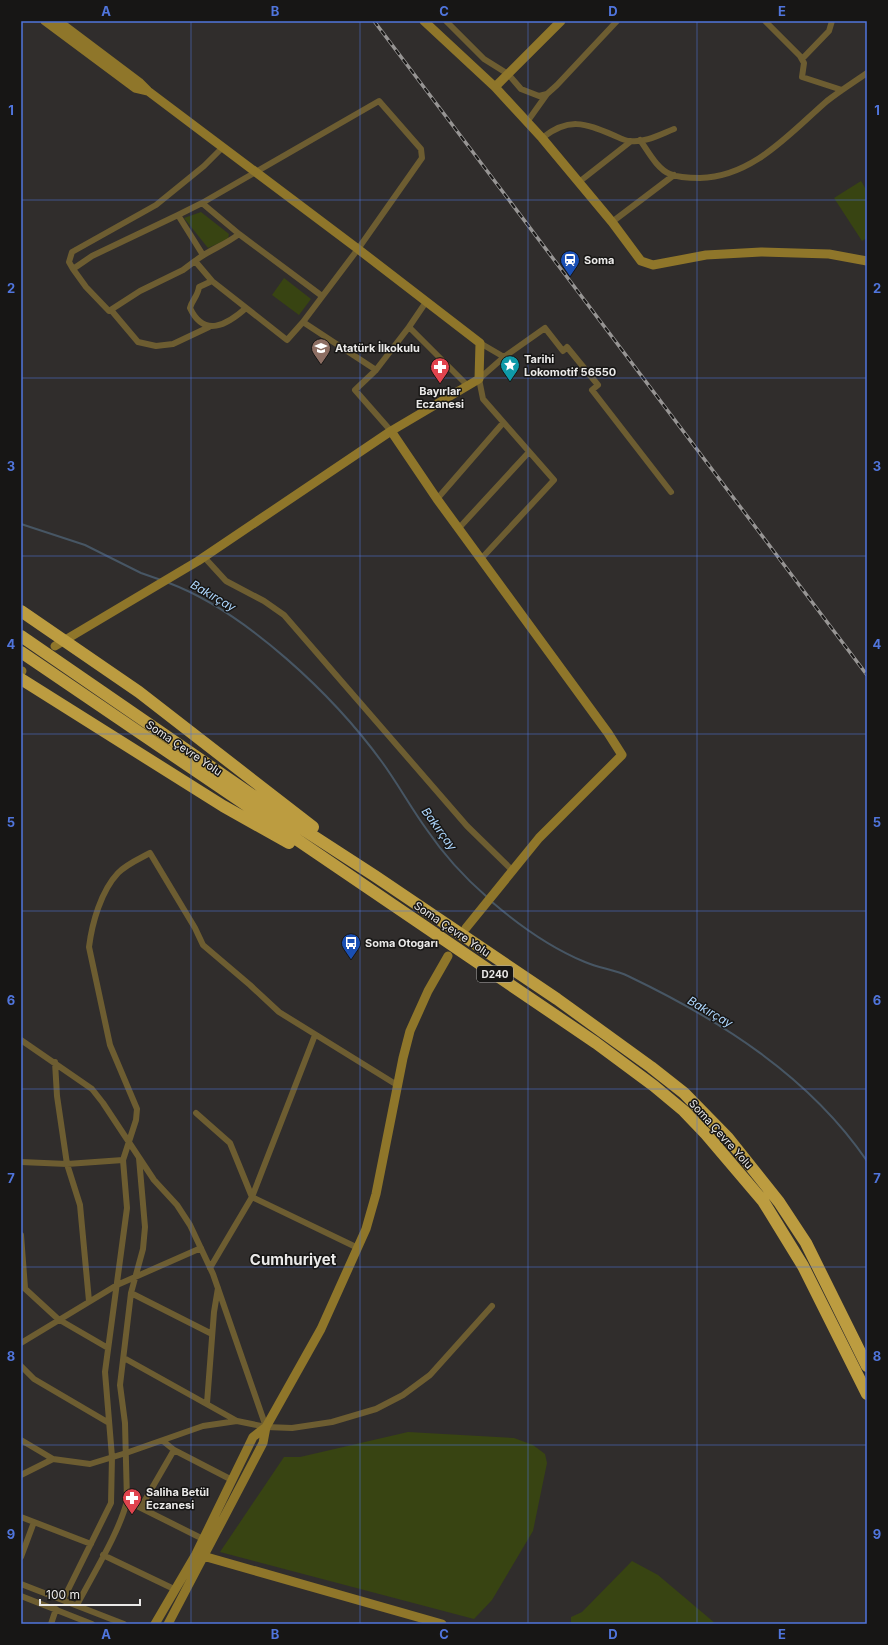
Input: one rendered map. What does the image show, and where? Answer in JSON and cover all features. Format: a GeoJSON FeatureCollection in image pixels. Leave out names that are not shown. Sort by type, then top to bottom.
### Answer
{"type":"FeatureCollection","features":[{"type":"Feature","properties":{"kind":"highway"},"geometry":{"type":"LineString","coordinates":[[21,611],[59,643],[139,692],[375,876]]}},
{"type":"Feature","properties":{"kind":"highway","name":"Soma Çevre Yolu"},"geometry":{"type":"LineString","coordinates":[[21,636],[284,817],[375,876],[557,999],[652,1066],[684,1093],[728,1138],[779,1202],[810,1250],[867,1366]]}},
{"type":"Feature","properties":{"kind":"highway","name":"Soma Çevre Yolu"},"geometry":{"type":"LineString","coordinates":[[21,652],[627,1065],[684,1111],[706,1134],[763,1201],[803,1266],[867,1394]]}},
{"type":"Feature","properties":{"kind":"highway"},"geometry":{"type":"LineString","coordinates":[[21,674],[223,806],[369,888]]}},
{"type":"Feature","properties":{"kind":"main road"},"geometry":{"type":"LineString","coordinates":[[45,21],[135,88],[148,91]]}},
{"type":"Feature","properties":{"kind":"main road"},"geometry":{"type":"LineString","coordinates":[[58,21],[140,82],[148,91],[222,148],[358,249],[480,343],[479,379],[467,384],[391,431],[201,559],[59,643]]}},
{"type":"Feature","properties":{"kind":"main road"},"geometry":{"type":"LineString","coordinates":[[424,21],[495,87],[542,138],[612,222],[641,261],[652,265],[706,255],[761,252],[829,254],[867,261]]}},
{"type":"Feature","properties":{"kind":"main road"},"geometry":{"type":"LineString","coordinates":[[495,87],[561,21]]}},
{"type":"Feature","properties":{"kind":"main road"},"geometry":{"type":"LineString","coordinates":[[391,431],[437,499],[608,733],[622,755],[539,838],[469,924]]}},
{"type":"Feature","properties":{"kind":"main road"},"geometry":{"type":"LineString","coordinates":[[168,1624],[200,1555],[263,1443],[266,1427],[321,1329],[366,1229],[376,1194],[398,1085],[413,1023],[428,991],[448,956]]}},
{"type":"Feature","properties":{"kind":"main road"},"geometry":{"type":"LineString","coordinates":[[155,1624],[174,1589],[200,1555],[203,1538],[253,1437],[266,1427]]}},
{"type":"Feature","properties":{"kind":"main road"},"geometry":{"type":"LineString","coordinates":[[200,1555],[442,1624]]}},
{"type":"Feature","properties":{"kind":"street"},"geometry":{"type":"LineString","coordinates":[[446,21],[484,59],[508,74],[521,89],[539,96],[547,94]]}},
{"type":"Feature","properties":{"kind":"street"},"geometry":{"type":"LineString","coordinates":[[527,122],[547,94],[617,21]]}},
{"type":"Feature","properties":{"kind":"street"},"geometry":{"type":"LineString","coordinates":[[765,21],[804,62],[802,77],[842,90]]}},
{"type":"Feature","properties":{"kind":"street"},"geometry":{"type":"LineString","coordinates":[[802,59],[829,31],[832,21]]}},
{"type":"Feature","properties":{"kind":"street"},"geometry":{"type":"LineString","coordinates":[[640,140],[662,169],[674,175],[690,178],[709,178],[732,174],[744,168],[776,146],[842,90],[867,73]]}},
{"type":"Feature","properties":{"kind":"street"},"geometry":{"type":"LineString","coordinates":[[73,269],[92,256],[202,203],[379,101],[421,149],[422,158],[358,249],[303,322],[287,340],[212,281],[195,261]]}},
{"type":"Feature","properties":{"kind":"street"},"geometry":{"type":"LineString","coordinates":[[542,138],[559,127],[580,123],[630,142]]}},
{"type":"Feature","properties":{"kind":"street"},"geometry":{"type":"LineString","coordinates":[[579,182],[630,142],[650,138],[674,128]]}},
{"type":"Feature","properties":{"kind":"street"},"geometry":{"type":"LineString","coordinates":[[222,148],[204,166],[156,205],[72,252],[69,262],[104,307],[109,311],[111,310],[138,342],[156,346],[173,344],[209,327],[235,317],[246,308]]}},
{"type":"Feature","properties":{"kind":"street"},"geometry":{"type":"LineString","coordinates":[[612,222],[674,175]]}},
{"type":"Feature","properties":{"kind":"street"},"geometry":{"type":"LineString","coordinates":[[202,203],[239,234],[322,296]]}},
{"type":"Feature","properties":{"kind":"street"},"geometry":{"type":"LineString","coordinates":[[178,214],[203,255]]}},
{"type":"Feature","properties":{"kind":"street"},"geometry":{"type":"LineString","coordinates":[[111,310],[140,291],[183,270],[203,255],[228,244],[239,234]]}},
{"type":"Feature","properties":{"kind":"street"},"geometry":{"type":"LineString","coordinates":[[209,327],[199,323],[190,308],[198,294],[199,287],[212,281]]}},
{"type":"Feature","properties":{"kind":"street"},"geometry":{"type":"LineString","coordinates":[[391,431],[355,390],[376,370],[426,302]]}},
{"type":"Feature","properties":{"kind":"street"},"geometry":{"type":"LineString","coordinates":[[303,322],[376,370]]}},
{"type":"Feature","properties":{"kind":"street"},"geometry":{"type":"LineString","coordinates":[[409,327],[467,384]]}},
{"type":"Feature","properties":{"kind":"street"},"geometry":{"type":"LineString","coordinates":[[481,559],[554,480],[483,399],[479,379],[504,357],[545,328],[563,351],[567,347],[598,385],[592,390],[671,492]]}},
{"type":"Feature","properties":{"kind":"street"},"geometry":{"type":"LineString","coordinates":[[480,343],[504,357]]}},
{"type":"Feature","properties":{"kind":"street"},"geometry":{"type":"LineString","coordinates":[[437,499],[503,423]]}},
{"type":"Feature","properties":{"kind":"street"},"geometry":{"type":"LineString","coordinates":[[459,528],[529,452]]}},
{"type":"Feature","properties":{"kind":"street"},"geometry":{"type":"LineString","coordinates":[[201,559],[226,581],[264,601],[284,615],[467,826],[512,870]]}},
{"type":"Feature","properties":{"kind":"street"},"geometry":{"type":"LineString","coordinates":[[63,1600],[111,1504],[112,1457],[105,1372],[127,1208],[123,1160],[136,1120],[137,1109],[110,1045],[89,947],[91,931],[104,895],[118,874],[128,865],[150,853],[203,945],[250,984],[279,1012],[398,1085]]}},
{"type":"Feature","properties":{"kind":"street"},"geometry":{"type":"LineString","coordinates":[[210,1268],[252,1197],[315,1035]]}},
{"type":"Feature","properties":{"kind":"street"},"geometry":{"type":"LineString","coordinates":[[21,1040],[55,1062],[92,1089],[129,1141],[154,1180],[177,1205],[190,1224],[218,1288],[266,1427]]}},
{"type":"Feature","properties":{"kind":"street"},"geometry":{"type":"LineString","coordinates":[[55,1062],[57,1096],[67,1164],[80,1204],[89,1301]]}},
{"type":"Feature","properties":{"kind":"street"},"geometry":{"type":"LineString","coordinates":[[196,1113],[230,1142],[252,1197],[358,1248]]}},
{"type":"Feature","properties":{"kind":"street"},"geometry":{"type":"LineString","coordinates":[[77,1605],[103,1555],[128,1501],[125,1423],[120,1385],[131,1293],[143,1249],[145,1227],[139,1156]]}},
{"type":"Feature","properties":{"kind":"street"},"geometry":{"type":"LineString","coordinates":[[21,1162],[67,1164],[123,1160]]}},
{"type":"Feature","properties":{"kind":"street"},"geometry":{"type":"LineString","coordinates":[[21,1235],[23,1286],[58,1319],[108,1348]]}},
{"type":"Feature","properties":{"kind":"street"},"geometry":{"type":"LineString","coordinates":[[21,1343],[58,1319],[117,1285],[136,1275],[201,1248]]}},
{"type":"Feature","properties":{"kind":"street"},"geometry":{"type":"LineString","coordinates":[[206,1403],[215,1297],[218,1288]]}},
{"type":"Feature","properties":{"kind":"street"},"geometry":{"type":"LineString","coordinates":[[131,1293],[212,1334]]}},
{"type":"Feature","properties":{"kind":"street"},"geometry":{"type":"LineString","coordinates":[[124,1358],[237,1421],[266,1427],[292,1428],[332,1422],[376,1409],[403,1395],[430,1375],[492,1306]]}},
{"type":"Feature","properties":{"kind":"street"},"geometry":{"type":"LineString","coordinates":[[21,1366],[34,1379],[109,1423]]}},
{"type":"Feature","properties":{"kind":"street"},"geometry":{"type":"LineString","coordinates":[[21,1440],[54,1459],[90,1464],[163,1441],[203,1426],[237,1421]]}},
{"type":"Feature","properties":{"kind":"street"},"geometry":{"type":"LineString","coordinates":[[163,1441],[174,1450],[232,1480]]}},
{"type":"Feature","properties":{"kind":"street"},"geometry":{"type":"LineString","coordinates":[[141,1508],[174,1450]]}},
{"type":"Feature","properties":{"kind":"street"},"geometry":{"type":"LineString","coordinates":[[21,1475],[54,1459]]}},
{"type":"Feature","properties":{"kind":"street"},"geometry":{"type":"LineString","coordinates":[[128,1501],[203,1538]]}},
{"type":"Feature","properties":{"kind":"street"},"geometry":{"type":"LineString","coordinates":[[21,1517],[91,1544]]}},
{"type":"Feature","properties":{"kind":"street"},"geometry":{"type":"LineString","coordinates":[[21,1558],[34,1522]]}},
{"type":"Feature","properties":{"kind":"street"},"geometry":{"type":"LineString","coordinates":[[103,1555],[174,1589]]}},
{"type":"Feature","properties":{"kind":"street"},"geometry":{"type":"LineString","coordinates":[[21,1584],[124,1624]]}},
{"type":"Feature","properties":{"kind":"street"},"geometry":{"type":"LineString","coordinates":[[21,1596],[92,1624]]}},
{"type":"Feature","properties":{"kind":"street"},"geometry":{"type":"LineString","coordinates":[[51,1624],[56,1609]]}},
{"type":"Feature","properties":{"kind":"green space"},"geometry":{"type":"Polygon","coordinates":[[[861,181],[867,191],[867,238],[862,241],[834,198],[861,181]]]}},
{"type":"Feature","properties":{"kind":"green space"},"geometry":{"type":"Polygon","coordinates":[[[201,212],[229,234],[228,239],[208,248],[184,218],[201,212]]]}},
{"type":"Feature","properties":{"kind":"green space"},"geometry":{"type":"Polygon","coordinates":[[[284,278],[311,299],[299,315],[272,295],[284,278]]]}},
{"type":"Feature","properties":{"kind":"green space"},"geometry":{"type":"Polygon","coordinates":[[[408,1432],[514,1438],[533,1445],[545,1454],[547,1463],[533,1531],[492,1600],[474,1619],[220,1552],[284,1457],[300,1457],[408,1432]]]}},
{"type":"Feature","properties":{"kind":"green space"},"geometry":{"type":"Polygon","coordinates":[[[632,1561],[658,1575],[716,1624],[571,1624],[571,1617],[582,1612],[632,1561]]]}},
{"type":"Feature","properties":{"kind":"waterway","name":"Bakırçay"},"geometry":{"type":"LineString","coordinates":[[21,524],[85,545],[141,573],[161,580]]}},
{"type":"Feature","properties":{"kind":"waterway","name":"Bakırçay"},"geometry":{"type":"LineString","coordinates":[[169,583],[198,596],[228,614],[258,635],[314,684],[339,710],[382,762],[421,822],[447,857],[462,874],[487,897]]}},
{"type":"Feature","properties":{"kind":"waterway","name":"Bakırçay"},"geometry":{"type":"LineString","coordinates":[[492,902],[525,928],[560,950],[590,964],[628,976],[662,993],[729,1031],[760,1053],[818,1102],[844,1130],[867,1161]]}},
{"type":"Feature","properties":{"kind":"railway"},"geometry":{"type":"LineString","coordinates":[[374,21],[867,675]]}},
{"type":"Feature","properties":{"kind":"place","name":"Soma"},"geometry":{"type":"Point","coordinates":[570,277]}},
{"type":"Feature","properties":{"kind":"place","name":"Atatürk İlkokulu"},"geometry":{"type":"Point","coordinates":[321,365]}},
{"type":"Feature","properties":{"kind":"place","name":"Tarihi Lokomotif 56550"},"geometry":{"type":"Point","coordinates":[510,382]}},
{"type":"Feature","properties":{"kind":"place","name":"Bayırlar Eczanesi"},"geometry":{"type":"Point","coordinates":[440,384]}},
{"type":"Feature","properties":{"kind":"place","name":"Soma Otogarı"},"geometry":{"type":"Point","coordinates":[351,960]}},
{"type":"Feature","properties":{"kind":"place","name":"Saliha Betül Eczanesi"},"geometry":{"type":"Point","coordinates":[132,1515]}},
{"type":"Feature","properties":{"kind":"district","name":"Cumhuriyet"},"geometry":{"type":"Point","coordinates":[293,1260]}}]}
